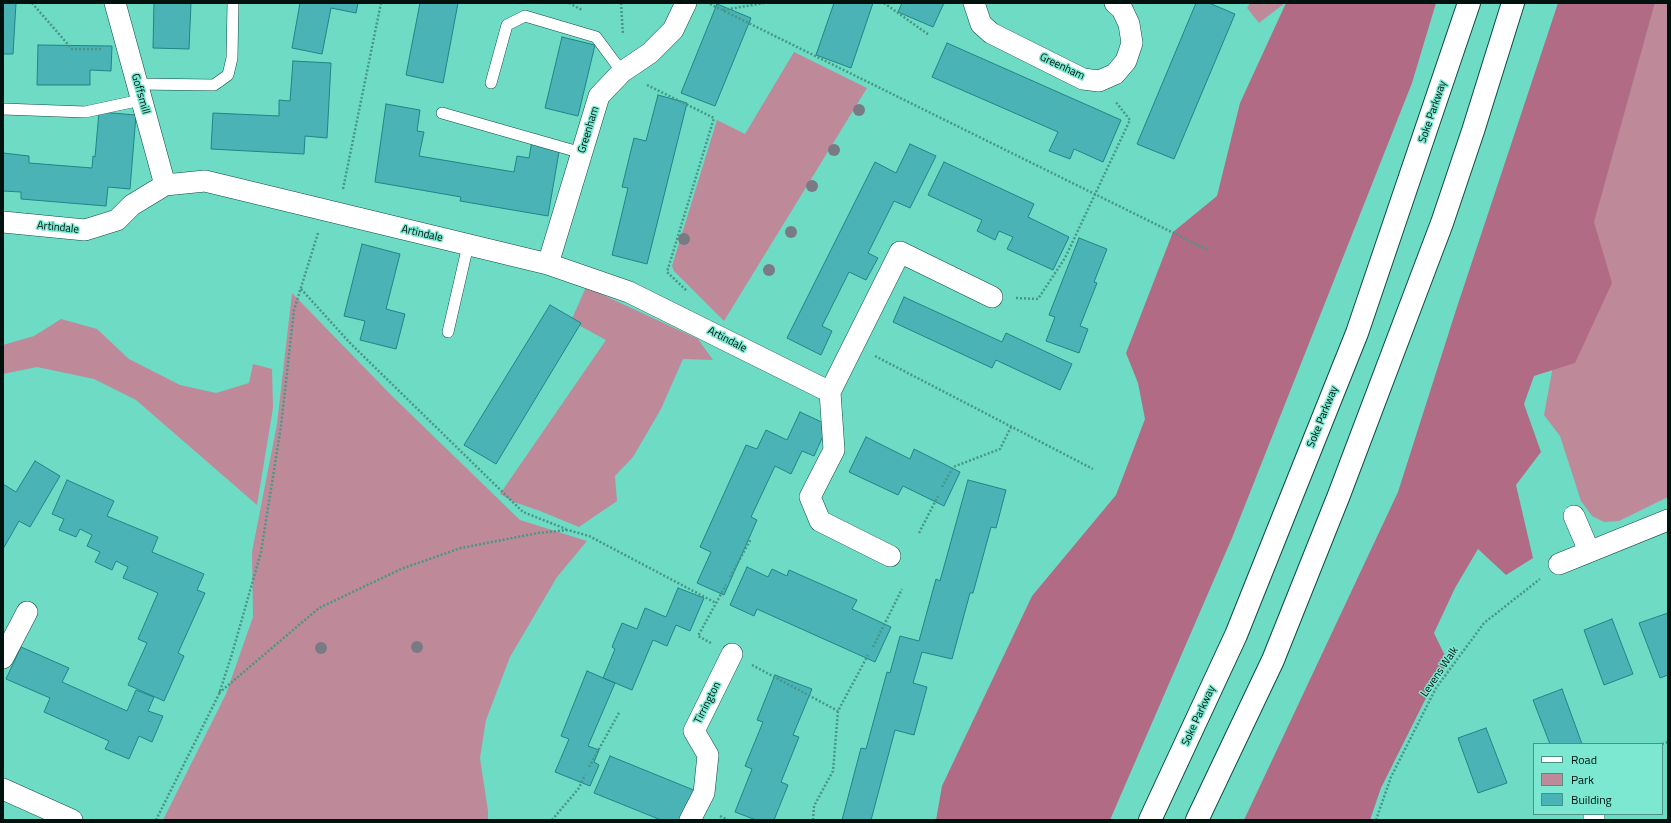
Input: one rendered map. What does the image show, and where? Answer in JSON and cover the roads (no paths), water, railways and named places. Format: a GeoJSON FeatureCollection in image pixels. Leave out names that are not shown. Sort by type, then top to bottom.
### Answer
{"type":"FeatureCollection","features":[{"type":"Feature","properties":{"kind":"highway","name":"Soke Parkway"},"geometry":{"type":"LineString","coordinates":[[1150,820],[1236,635],[1357,333],[1469,3]]}},
{"type":"Feature","properties":{"kind":"highway"},"geometry":{"type":"LineString","coordinates":[[1197,820],[1273,660],[1345,481],[1442,223],[1473,131],[1513,3]]}},
{"type":"Feature","properties":{"kind":"street","name":"Goffsmill"},"geometry":{"type":"LineString","coordinates":[[115,3],[165,185]]}},
{"type":"Feature","properties":{"kind":"street","name":"Greenham"},"geometry":{"type":"LineString","coordinates":[[548,264],[599,96],[622,72],[650,53],[673,30],[686,3]]}},
{"type":"Feature","properties":{"kind":"street","name":"Greenham"},"geometry":{"type":"LineString","coordinates":[[974,3],[981,24],[991,33],[1083,79],[1099,81],[1115,74],[1126,61],[1132,44],[1129,24],[1122,9],[1115,3]]}},
{"type":"Feature","properties":{"kind":"street","name":"Artindale"},"geometry":{"type":"LineString","coordinates":[[3,222],[86,230],[117,220],[132,205],[165,185],[204,181],[548,264],[629,292],[830,392]]}},
{"type":"Feature","properties":{"kind":"street"},"geometry":{"type":"LineString","coordinates":[[890,556],[820,520],[810,497],[834,450],[830,392],[900,252],[992,297]]}},
{"type":"Feature","properties":{"kind":"street"},"geometry":{"type":"LineString","coordinates":[[1574,516],[1589,551]]}},
{"type":"Feature","properties":{"kind":"street"},"geometry":{"type":"LineString","coordinates":[[1559,564],[1668,520]]}},
{"type":"Feature","properties":{"kind":"street"},"geometry":{"type":"LineString","coordinates":[[3,658],[28,612]]}},
{"type":"Feature","properties":{"kind":"street","name":"Tirrington"},"geometry":{"type":"LineString","coordinates":[[690,820],[704,793],[708,755],[694,731],[732,654]]}},
{"type":"Feature","properties":{"kind":"street"},"geometry":{"type":"LineString","coordinates":[[3,789],[72,820]]}},
{"type":"Feature","properties":{"kind":"lane"},"geometry":{"type":"LineString","coordinates":[[3,109],[85,112],[139,92],[214,85],[228,75],[232,58],[233,3]]}},
{"type":"Feature","properties":{"kind":"lane"},"geometry":{"type":"LineString","coordinates":[[491,83],[507,25],[524,16],[596,37],[622,72]]}},
{"type":"Feature","properties":{"kind":"lane"},"geometry":{"type":"LineString","coordinates":[[442,113],[582,153]]}},
{"type":"Feature","properties":{"kind":"lane"},"geometry":{"type":"LineString","coordinates":[[448,332],[468,245]]}}]}
